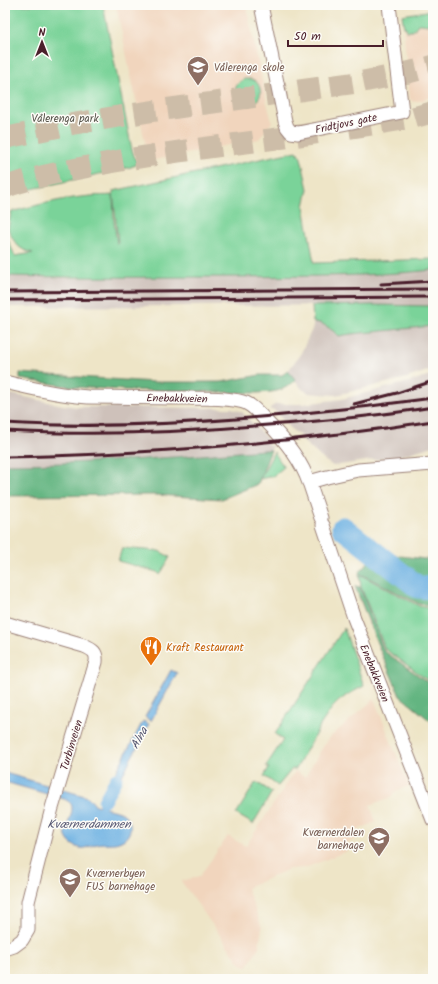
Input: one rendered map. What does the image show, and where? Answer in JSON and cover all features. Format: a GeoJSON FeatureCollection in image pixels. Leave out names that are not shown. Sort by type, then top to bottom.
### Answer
{"type":"FeatureCollection","features":[{"type":"Feature","properties":{"kind":"street","name":"Fridtjovs gate"},"geometry":{"type":"LineString","coordinates":[[261,5],[285,121],[291,132],[298,133],[402,112],[389,5]]}},
{"type":"Feature","properties":{"kind":"street","name":"Enebakkveien"},"geometry":{"type":"LineString","coordinates":[[5,382],[32,389],[88,397],[233,400],[248,404],[260,414],[291,449],[309,482],[354,618],[433,820]]}},
{"type":"Feature","properties":{"kind":"street"},"geometry":{"type":"LineString","coordinates":[[309,482],[358,470],[433,464]]}},
{"type":"Feature","properties":{"kind":"street","name":"Turbinveien"},"geometry":{"type":"LineString","coordinates":[[5,623],[84,646],[91,649],[96,656],[96,662],[54,801],[28,902],[28,930],[22,940],[14,946],[5,949]]}},
{"type":"Feature","properties":{"kind":"shaded area","name":"Vålerenga skole"},"geometry":{"type":"Polygon","coordinates":[[[116,5],[246,5],[272,122],[259,139],[149,161],[116,5]]]}},
{"type":"Feature","properties":{"kind":"shaded area"},"geometry":{"type":"Polygon","coordinates":[[[433,10],[433,97],[412,102],[412,100],[410,100],[402,15],[433,10]]]}},
{"type":"Feature","properties":{"kind":"shaded area"},"geometry":{"type":"Polygon","coordinates":[[[433,270],[433,306],[5,307],[5,276],[78,278],[316,276],[433,270]]]}},
{"type":"Feature","properties":{"kind":"shaded area"},"geometry":{"type":"Polygon","coordinates":[[[313,322],[319,322],[339,336],[433,326],[433,369],[407,378],[336,395],[309,393],[302,389],[288,371],[301,353],[313,327],[313,322]]]}},
{"type":"Feature","properties":{"kind":"shaded area"},"geometry":{"type":"Polygon","coordinates":[[[433,374],[433,446],[399,456],[333,466],[305,443],[301,436],[292,430],[274,410],[270,410],[270,408],[276,404],[303,404],[342,399],[409,382],[433,374]]]}},
{"type":"Feature","properties":{"kind":"shaded area"},"geometry":{"type":"Polygon","coordinates":[[[5,393],[78,407],[232,408],[242,412],[268,440],[268,446],[273,445],[271,450],[192,456],[118,461],[5,464],[5,393]]]}},
{"type":"Feature","properties":{"kind":"shaded area"},"geometry":{"type":"Polygon","coordinates":[[[374,699],[409,786],[394,792],[391,797],[370,805],[376,822],[355,831],[358,838],[344,844],[347,851],[305,868],[289,869],[247,888],[262,928],[259,947],[247,967],[240,963],[181,881],[199,877],[228,836],[246,846],[295,771],[305,777],[327,740],[374,699]]]}},
{"type":"Feature","properties":{"kind":"green space","name":"Vålerenga park"},"geometry":{"type":"Polygon","coordinates":[[[5,5],[103,5],[132,150],[137,163],[136,165],[5,195],[5,5]]]}},
{"type":"Feature","properties":{"kind":"green space"},"geometry":{"type":"Polygon","coordinates":[[[433,10],[432,27],[429,24],[418,24],[413,31],[406,31],[402,15],[433,10]]]}},
{"type":"Feature","properties":{"kind":"green space"},"geometry":{"type":"Polygon","coordinates":[[[244,79],[254,80],[260,87],[261,92],[259,98],[251,105],[238,101],[236,88],[238,83],[244,79]]]}},
{"type":"Feature","properties":{"kind":"green space"},"geometry":{"type":"Polygon","coordinates":[[[297,151],[301,158],[308,189],[304,206],[314,263],[433,259],[433,270],[384,274],[310,276],[5,276],[5,233],[15,256],[33,253],[20,248],[12,238],[8,229],[11,212],[71,198],[113,195],[117,244],[113,191],[297,151]]]}},
{"type":"Feature","properties":{"kind":"green space"},"geometry":{"type":"Polygon","coordinates":[[[312,306],[433,306],[433,326],[339,336],[330,328],[317,322],[313,322],[312,306]]]}},
{"type":"Feature","properties":{"kind":"green space"},"geometry":{"type":"Polygon","coordinates":[[[288,371],[296,380],[287,387],[278,391],[257,393],[125,390],[73,387],[20,379],[20,373],[154,382],[221,382],[260,375],[282,375],[288,371]]]}},
{"type":"Feature","properties":{"kind":"green space"},"geometry":{"type":"Polygon","coordinates":[[[271,450],[258,484],[222,499],[156,495],[5,496],[5,464],[38,464],[167,458],[271,450]]]}},
{"type":"Feature","properties":{"kind":"green space"},"geometry":{"type":"Polygon","coordinates":[[[274,452],[284,467],[273,476],[260,479],[274,452]]]}},
{"type":"Feature","properties":{"kind":"green space"},"geometry":{"type":"Polygon","coordinates":[[[122,548],[159,551],[170,557],[160,575],[157,572],[118,561],[122,548]]]}},
{"type":"Feature","properties":{"kind":"green space"},"geometry":{"type":"Polygon","coordinates":[[[376,553],[433,560],[433,606],[419,604],[359,573],[376,553]]]}},
{"type":"Feature","properties":{"kind":"green space"},"geometry":{"type":"Polygon","coordinates":[[[359,574],[419,606],[433,609],[433,684],[385,649],[361,587],[359,574]]]}},
{"type":"Feature","properties":{"kind":"green space"},"geometry":{"type":"Polygon","coordinates":[[[355,586],[360,587],[384,651],[433,686],[433,723],[400,696],[377,643],[355,586]]]}},
{"type":"Feature","properties":{"kind":"green space"},"geometry":{"type":"Polygon","coordinates":[[[344,628],[364,686],[347,695],[332,708],[321,724],[296,769],[292,769],[278,786],[264,776],[269,768],[266,766],[283,740],[275,734],[344,628]]]}},
{"type":"Feature","properties":{"kind":"green space"},"geometry":{"type":"Polygon","coordinates":[[[256,782],[272,792],[253,824],[236,814],[256,782]]]}},
{"type":"Feature","properties":{"kind":"water"},"geometry":{"type":"Polygon","coordinates":[[[171,670],[177,673],[151,721],[145,717],[171,670]]]}},
{"type":"Feature","properties":{"kind":"water"},"geometry":{"type":"Polygon","coordinates":[[[143,721],[149,724],[111,797],[105,793],[143,721]]]}},
{"type":"Feature","properties":{"kind":"water","name":"Kværnerdammen"},"geometry":{"type":"Polygon","coordinates":[[[5,773],[88,797],[98,806],[102,800],[107,803],[105,808],[121,812],[128,818],[130,822],[129,833],[124,839],[118,842],[100,843],[83,848],[73,845],[66,837],[66,828],[72,808],[70,802],[5,782],[5,773]]]}},
{"type":"Feature","properties":{"kind":"waterway","name":"Alna"},"geometry":{"type":"LineString","coordinates":[[343,528],[418,587],[433,588]]}},
{"type":"Feature","properties":{"kind":"waterway","name":"Alna"},"geometry":{"type":"LineString","coordinates":[[104,801],[116,779]]}},
{"type":"Feature","properties":{"kind":"tunnel"},"geometry":{"type":"LineString","coordinates":[[5,138],[72,124],[153,111],[361,82],[433,66]]}},
{"type":"Feature","properties":{"kind":"tunnel"},"geometry":{"type":"LineString","coordinates":[[349,128],[412,118],[433,112]]}},
{"type":"Feature","properties":{"kind":"tunnel"},"geometry":{"type":"LineString","coordinates":[[5,187],[45,176],[112,162],[317,133]]}},
{"type":"Feature","properties":{"kind":"railway"},"geometry":{"type":"LineString","coordinates":[[381,284],[433,281]]}},
{"type":"Feature","properties":{"kind":"railway"},"geometry":{"type":"LineString","coordinates":[[5,292],[433,289]]}},
{"type":"Feature","properties":{"kind":"railway"},"geometry":{"type":"LineString","coordinates":[[5,300],[433,297]]}},
{"type":"Feature","properties":{"kind":"railway"},"geometry":{"type":"LineString","coordinates":[[354,404],[397,393],[433,381]]}},
{"type":"Feature","properties":{"kind":"railway"},"geometry":{"type":"LineString","coordinates":[[5,423],[42,425],[117,425],[192,422],[267,417],[433,398]]}},
{"type":"Feature","properties":{"kind":"railway"},"geometry":{"type":"LineString","coordinates":[[5,431],[38,433],[136,433],[202,430],[350,418],[433,407]]}},
{"type":"Feature","properties":{"kind":"railway"},"geometry":{"type":"LineString","coordinates":[[5,457],[60,456],[223,446],[380,429],[433,421]]}},
{"type":"Feature","properties":{"kind":"place","name":"Vålerenga skole"},"geometry":{"type":"Point","coordinates":[198,86]}},
{"type":"Feature","properties":{"kind":"place","name":"Kraft Restaurant"},"geometry":{"type":"Point","coordinates":[151,666]}},
{"type":"Feature","properties":{"kind":"place","name":"Kværnerdalen barnehage"},"geometry":{"type":"Point","coordinates":[379,858]}},
{"type":"Feature","properties":{"kind":"place","name":"Kværnerbyen FUS barnehage"},"geometry":{"type":"Point","coordinates":[70,898]}}]}
